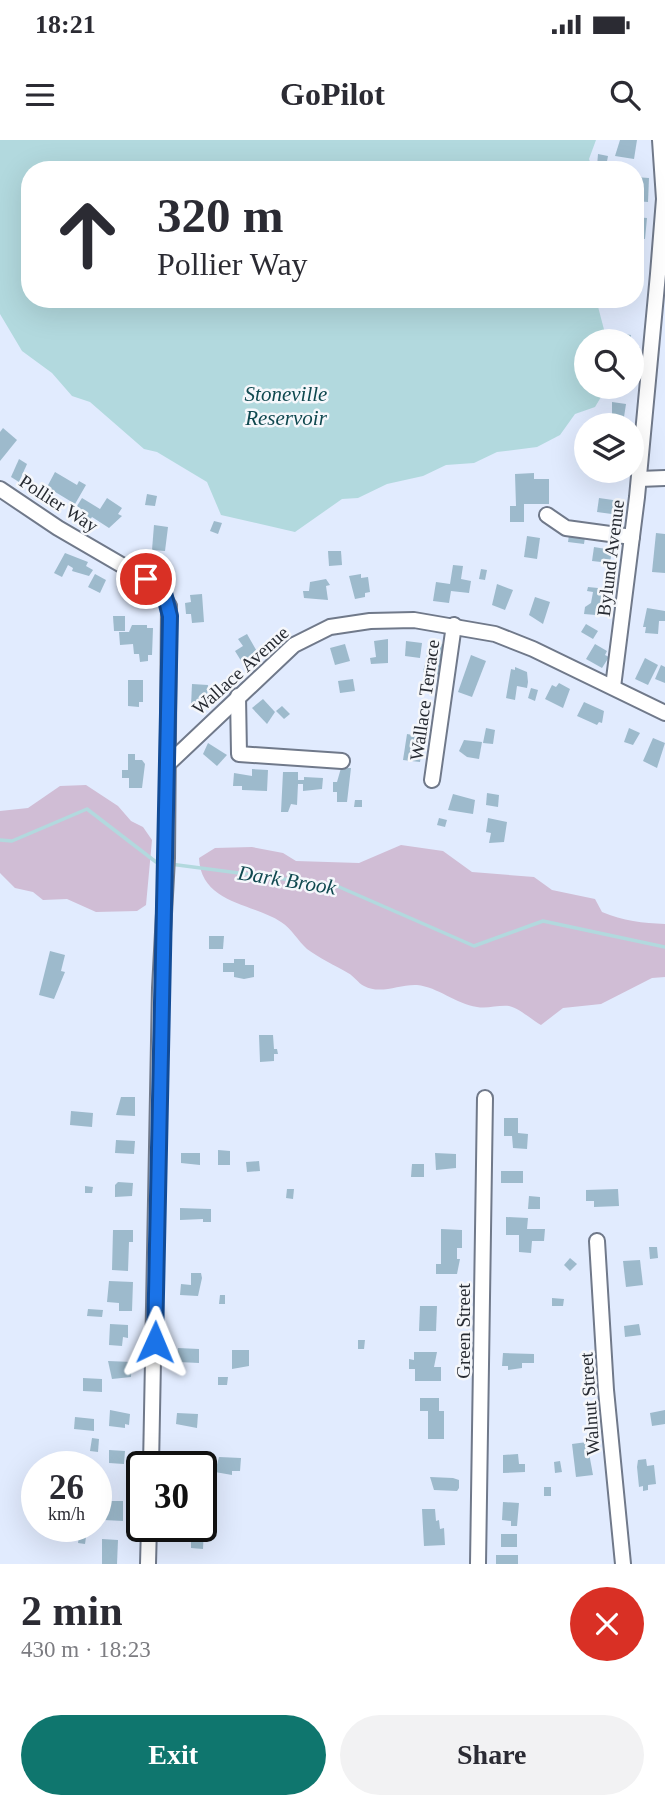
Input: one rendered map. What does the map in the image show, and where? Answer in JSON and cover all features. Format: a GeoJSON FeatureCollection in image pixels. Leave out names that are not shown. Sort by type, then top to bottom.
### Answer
{"type":"FeatureCollection","features":[{"type":"Feature","properties":{"kind":"street","name":"Bylund Avenue"},"geometry":{"type":"LineString","coordinates":[[644,423],[664,199],[660,140]]}},
{"type":"Feature","properties":{"kind":"street"},"geometry":{"type":"LineString","coordinates":[[644,479],[665,478]]}},
{"type":"Feature","properties":{"kind":"street","name":"Bylund Avenue"},"geometry":{"type":"LineString","coordinates":[[613,687],[639,483]]}},
{"type":"Feature","properties":{"kind":"street","name":"Pollier Way"},"geometry":{"type":"LineString","coordinates":[[0,489],[58,528],[156,585],[166,597],[170,616],[168,764]]}},
{"type":"Feature","properties":{"kind":"street"},"geometry":{"type":"LineString","coordinates":[[547,515],[566,528],[632,537]]}},
{"type":"Feature","properties":{"kind":"street","name":"Wallace Avenue"},"geometry":{"type":"LineString","coordinates":[[168,764],[238,695],[294,645],[330,627],[385,620],[454,625],[519,643],[665,713]]}},
{"type":"Feature","properties":{"kind":"street","name":"Wallace Terrace"},"geometry":{"type":"LineString","coordinates":[[432,780],[454,625]]}},
{"type":"Feature","properties":{"kind":"street"},"geometry":{"type":"LineString","coordinates":[[238,695],[239,754],[342,761]]}},
{"type":"Feature","properties":{"kind":"street"},"geometry":{"type":"LineString","coordinates":[[151,1451],[160,988],[168,764]]}},
{"type":"Feature","properties":{"kind":"street","name":"Green Street"},"geometry":{"type":"LineString","coordinates":[[478,1564],[485,1098]]}},
{"type":"Feature","properties":{"kind":"street","name":"Walnut Street"},"geometry":{"type":"LineString","coordinates":[[597,1241],[606,1390],[622,1564]]}},
{"type":"Feature","properties":{"kind":"street"},"geometry":{"type":"LineString","coordinates":[[148,1564],[149,1542]]}},
{"type":"Feature","properties":{"kind":"shaded area"},"geometry":{"type":"Polygon","coordinates":[[[86,785],[118,806],[131,821],[143,827],[152,840],[146,905],[137,911],[96,912],[67,899],[43,900],[33,892],[15,888],[0,873],[0,811],[28,808],[60,786],[86,785]]]}},
{"type":"Feature","properties":{"kind":"shaded area"},"geometry":{"type":"Polygon","coordinates":[[[401,845],[443,851],[472,872],[534,877],[552,890],[595,899],[602,912],[610,915],[633,921],[665,924],[665,977],[652,978],[601,1004],[563,1008],[541,1025],[513,1007],[469,1005],[425,986],[410,985],[377,990],[362,985],[350,974],[307,949],[281,922],[218,893],[202,873],[199,858],[215,848],[252,847],[283,853],[296,861],[359,863],[401,845]]]}},
{"type":"Feature","properties":{"kind":"water","name":"Stoneville Reservoir"},"geometry":{"type":"Polygon","coordinates":[[[0,140],[596,140],[590,161],[21,161],[21,308],[598,308],[604,329],[574,329],[574,399],[600,399],[595,407],[574,413],[560,435],[537,447],[497,452],[474,463],[446,465],[423,476],[387,484],[358,498],[342,499],[295,532],[221,515],[207,482],[157,452],[144,449],[90,402],[72,396],[52,373],[22,351],[0,314],[0,140]]]}},
{"type":"Feature","properties":{"kind":"building"},"geometry":{"type":"Polygon","coordinates":[[[620,140],[637,140],[634,159],[615,156],[620,140]]]}},
{"type":"Feature","properties":{"kind":"building"},"geometry":{"type":"Polygon","coordinates":[[[598,154],[608,156],[607,161],[597,161],[598,154]]]}},
{"type":"Feature","properties":{"kind":"building"},"geometry":{"type":"Polygon","coordinates":[[[644,178],[649,178],[648,202],[644,202],[644,178]]]}},
{"type":"Feature","properties":{"kind":"building"},"geometry":{"type":"Polygon","coordinates":[[[644,218],[647,218],[644,239],[644,218]]]}},
{"type":"Feature","properties":{"kind":"building"},"geometry":{"type":"Polygon","coordinates":[[[612,402],[626,404],[625,413],[612,413],[612,402]]]}},
{"type":"Feature","properties":{"kind":"building"},"geometry":{"type":"Polygon","coordinates":[[[3,428],[17,440],[0,461],[0,432],[3,428]]]}},
{"type":"Feature","properties":{"kind":"building"},"geometry":{"type":"Polygon","coordinates":[[[19,459],[27,464],[19,482],[11,477],[19,459]]]}},
{"type":"Feature","properties":{"kind":"building"},"geometry":{"type":"Polygon","coordinates":[[[55,472],[77,485],[79,481],[86,485],[75,504],[47,487],[55,472]]]}},
{"type":"Feature","properties":{"kind":"building"},"geometry":{"type":"Polygon","coordinates":[[[534,473],[534,479],[549,479],[549,504],[524,504],[524,522],[510,522],[510,506],[516,506],[515,474],[534,473]]]}},
{"type":"Feature","properties":{"kind":"building"},"geometry":{"type":"Polygon","coordinates":[[[147,494],[157,496],[155,506],[145,505],[147,494]]]}},
{"type":"Feature","properties":{"kind":"building"},"geometry":{"type":"Polygon","coordinates":[[[82,498],[100,509],[107,498],[122,508],[118,514],[122,516],[109,528],[92,517],[89,521],[78,513],[81,509],[77,506],[82,498]]]}},
{"type":"Feature","properties":{"kind":"building"},"geometry":{"type":"Polygon","coordinates":[[[599,498],[620,501],[619,515],[597,512],[599,498]]]}},
{"type":"Feature","properties":{"kind":"building"},"geometry":{"type":"Polygon","coordinates":[[[214,521],[222,523],[218,534],[210,531],[214,521]]]}},
{"type":"Feature","properties":{"kind":"building"},"geometry":{"type":"Polygon","coordinates":[[[154,525],[168,527],[165,551],[152,550],[154,525]]]}},
{"type":"Feature","properties":{"kind":"building"},"geometry":{"type":"Polygon","coordinates":[[[656,533],[665,534],[665,573],[652,572],[656,533]]]}},
{"type":"Feature","properties":{"kind":"building"},"geometry":{"type":"Polygon","coordinates":[[[569,535],[585,537],[584,544],[568,542],[569,535]]]}},
{"type":"Feature","properties":{"kind":"building"},"geometry":{"type":"Polygon","coordinates":[[[527,536],[540,538],[537,559],[524,557],[527,536]]]}},
{"type":"Feature","properties":{"kind":"building"},"geometry":{"type":"Polygon","coordinates":[[[594,547],[612,550],[610,563],[592,561],[594,547]]]}},
{"type":"Feature","properties":{"kind":"building"},"geometry":{"type":"Polygon","coordinates":[[[328,551],[341,551],[342,565],[329,566],[328,551]]]}},
{"type":"Feature","properties":{"kind":"building"},"geometry":{"type":"Polygon","coordinates":[[[65,553],[88,562],[86,566],[93,570],[89,576],[72,571],[73,568],[68,565],[62,577],[54,573],[65,553]]]}},
{"type":"Feature","properties":{"kind":"building"},"geometry":{"type":"Polygon","coordinates":[[[453,565],[463,566],[461,579],[471,581],[469,593],[451,591],[449,603],[433,601],[436,582],[450,584],[453,565]]]}},
{"type":"Feature","properties":{"kind":"building"},"geometry":{"type":"Polygon","coordinates":[[[481,569],[487,570],[485,580],[479,579],[481,569]]]}},
{"type":"Feature","properties":{"kind":"building"},"geometry":{"type":"Polygon","coordinates":[[[95,574],[106,580],[100,593],[88,587],[95,574]]]}},
{"type":"Feature","properties":{"kind":"building"},"geometry":{"type":"Polygon","coordinates":[[[361,574],[361,578],[368,577],[370,592],[365,593],[365,597],[355,599],[349,576],[361,574]]]}},
{"type":"Feature","properties":{"kind":"building"},"geometry":{"type":"Polygon","coordinates":[[[326,579],[330,585],[326,586],[328,600],[304,598],[303,591],[309,591],[310,582],[326,579]]]}},
{"type":"Feature","properties":{"kind":"building"},"geometry":{"type":"Polygon","coordinates":[[[497,584],[513,590],[505,610],[492,605],[497,584]]]}},
{"type":"Feature","properties":{"kind":"building"},"geometry":{"type":"Polygon","coordinates":[[[588,587],[608,589],[605,609],[597,608],[596,615],[584,614],[585,607],[591,603],[593,592],[587,591],[588,587]]]}},
{"type":"Feature","properties":{"kind":"building"},"geometry":{"type":"Polygon","coordinates":[[[202,594],[204,622],[192,623],[191,614],[186,614],[185,603],[191,602],[190,595],[202,594]]]}},
{"type":"Feature","properties":{"kind":"building"},"geometry":{"type":"Polygon","coordinates":[[[535,597],[550,602],[543,624],[529,615],[535,597]]]}},
{"type":"Feature","properties":{"kind":"building"},"geometry":{"type":"Polygon","coordinates":[[[647,608],[665,611],[665,621],[659,621],[658,634],[645,633],[646,627],[643,627],[647,608]]]}},
{"type":"Feature","properties":{"kind":"building"},"geometry":{"type":"Polygon","coordinates":[[[113,616],[125,616],[125,631],[114,631],[113,616]]]}},
{"type":"Feature","properties":{"kind":"building"},"geometry":{"type":"Polygon","coordinates":[[[586,624],[598,631],[593,639],[581,632],[586,624]]]}},
{"type":"Feature","properties":{"kind":"building"},"geometry":{"type":"Polygon","coordinates":[[[132,625],[147,625],[147,628],[153,628],[152,655],[148,655],[148,661],[140,662],[139,654],[134,654],[133,644],[120,645],[119,632],[129,632],[132,625]]]}},
{"type":"Feature","properties":{"kind":"building"},"geometry":{"type":"Polygon","coordinates":[[[247,634],[259,655],[243,664],[235,651],[243,646],[238,639],[247,634]]]}},
{"type":"Feature","properties":{"kind":"building"},"geometry":{"type":"Polygon","coordinates":[[[388,639],[388,663],[371,664],[370,658],[376,657],[374,641],[388,639]]]}},
{"type":"Feature","properties":{"kind":"building"},"geometry":{"type":"Polygon","coordinates":[[[406,641],[422,643],[420,658],[405,656],[406,641]]]}},
{"type":"Feature","properties":{"kind":"building"},"geometry":{"type":"Polygon","coordinates":[[[430,642],[443,644],[440,675],[423,672],[430,642]]]}},
{"type":"Feature","properties":{"kind":"building"},"geometry":{"type":"Polygon","coordinates":[[[345,644],[350,661],[335,665],[330,648],[345,644]]]}},
{"type":"Feature","properties":{"kind":"building"},"geometry":{"type":"Polygon","coordinates":[[[595,644],[607,651],[605,655],[609,657],[602,668],[586,659],[595,644]]]}},
{"type":"Feature","properties":{"kind":"building"},"geometry":{"type":"Polygon","coordinates":[[[471,655],[486,661],[472,697],[458,692],[471,655]]]}},
{"type":"Feature","properties":{"kind":"building"},"geometry":{"type":"Polygon","coordinates":[[[645,658],[658,665],[648,685],[635,679],[645,658]]]}},
{"type":"Feature","properties":{"kind":"building"},"geometry":{"type":"Polygon","coordinates":[[[661,665],[665,667],[665,683],[655,679],[661,665]]]}},
{"type":"Feature","properties":{"kind":"building"},"geometry":{"type":"Polygon","coordinates":[[[515,667],[527,672],[528,682],[527,688],[517,686],[515,700],[506,698],[511,669],[515,670],[515,667]]]}},
{"type":"Feature","properties":{"kind":"building"},"geometry":{"type":"Polygon","coordinates":[[[353,679],[355,691],[340,693],[338,681],[353,679]]]}},
{"type":"Feature","properties":{"kind":"building"},"geometry":{"type":"Polygon","coordinates":[[[128,680],[143,680],[143,702],[139,702],[139,707],[128,706],[128,680]]]}},
{"type":"Feature","properties":{"kind":"building"},"geometry":{"type":"Polygon","coordinates":[[[559,683],[570,689],[563,708],[545,699],[552,685],[556,687],[559,683]]]}},
{"type":"Feature","properties":{"kind":"building"},"geometry":{"type":"Polygon","coordinates":[[[192,684],[208,685],[206,708],[191,706],[192,684]]]}},
{"type":"Feature","properties":{"kind":"building"},"geometry":{"type":"Polygon","coordinates":[[[531,688],[538,690],[535,701],[528,698],[531,688]]]}},
{"type":"Feature","properties":{"kind":"building"},"geometry":{"type":"Polygon","coordinates":[[[263,699],[275,712],[267,724],[252,708],[263,699]]]}},
{"type":"Feature","properties":{"kind":"building"},"geometry":{"type":"Polygon","coordinates":[[[584,702],[604,711],[602,723],[597,725],[577,716],[584,702]]]}},
{"type":"Feature","properties":{"kind":"building"},"geometry":{"type":"Polygon","coordinates":[[[282,706],[290,714],[284,719],[276,711],[282,706]]]}},
{"type":"Feature","properties":{"kind":"building"},"geometry":{"type":"Polygon","coordinates":[[[486,728],[495,730],[493,744],[483,743],[486,728]]]}},
{"type":"Feature","properties":{"kind":"building"},"geometry":{"type":"Polygon","coordinates":[[[629,728],[640,733],[633,745],[624,742],[629,728]]]}},
{"type":"Feature","properties":{"kind":"building"},"geometry":{"type":"Polygon","coordinates":[[[407,734],[424,737],[420,762],[403,760],[407,734]]]}},
{"type":"Feature","properties":{"kind":"building"},"geometry":{"type":"Polygon","coordinates":[[[653,738],[665,743],[657,768],[643,761],[653,738]]]}},
{"type":"Feature","properties":{"kind":"building"},"geometry":{"type":"Polygon","coordinates":[[[464,740],[482,742],[479,759],[467,757],[459,751],[464,740]]]}},
{"type":"Feature","properties":{"kind":"building"},"geometry":{"type":"Polygon","coordinates":[[[208,743],[227,755],[217,766],[203,754],[208,743]]]}},
{"type":"Feature","properties":{"kind":"building"},"geometry":{"type":"Polygon","coordinates":[[[128,754],[135,754],[135,760],[142,760],[145,764],[142,788],[129,788],[129,778],[122,778],[122,770],[128,770],[128,754]]]}},
{"type":"Feature","properties":{"kind":"building"},"geometry":{"type":"Polygon","coordinates":[[[341,768],[351,768],[347,802],[337,802],[337,792],[333,792],[333,782],[337,782],[341,768]]]}},
{"type":"Feature","properties":{"kind":"building"},"geometry":{"type":"Polygon","coordinates":[[[252,769],[268,770],[267,791],[242,790],[242,786],[233,786],[234,773],[252,776],[252,769]]]}},
{"type":"Feature","properties":{"kind":"building"},"geometry":{"type":"Polygon","coordinates":[[[283,772],[298,772],[298,780],[304,780],[304,777],[323,778],[322,789],[303,791],[303,784],[298,784],[297,805],[291,804],[288,812],[281,812],[283,772]]]}},
{"type":"Feature","properties":{"kind":"building"},"geometry":{"type":"Polygon","coordinates":[[[487,793],[499,795],[498,807],[486,805],[487,793]]]}},
{"type":"Feature","properties":{"kind":"building"},"geometry":{"type":"Polygon","coordinates":[[[453,794],[475,800],[473,814],[448,810],[453,794]]]}},
{"type":"Feature","properties":{"kind":"building"},"geometry":{"type":"Polygon","coordinates":[[[355,800],[362,800],[362,807],[354,807],[355,800]]]}},
{"type":"Feature","properties":{"kind":"building"},"geometry":{"type":"Polygon","coordinates":[[[439,818],[447,820],[445,827],[437,825],[439,818]]]}},
{"type":"Feature","properties":{"kind":"building"},"geometry":{"type":"Polygon","coordinates":[[[488,818],[507,822],[504,842],[489,843],[491,833],[486,832],[488,818]]]}},
{"type":"Feature","properties":{"kind":"building"},"geometry":{"type":"Polygon","coordinates":[[[209,936],[224,936],[223,949],[209,949],[209,936]]]}},
{"type":"Feature","properties":{"kind":"building"},"geometry":{"type":"Polygon","coordinates":[[[50,951],[65,955],[61,971],[65,972],[54,999],[39,995],[50,951]]]}},
{"type":"Feature","properties":{"kind":"building"},"geometry":{"type":"Polygon","coordinates":[[[234,959],[245,959],[245,965],[254,965],[254,977],[244,979],[234,977],[234,972],[223,972],[223,963],[234,963],[234,959]]]}},
{"type":"Feature","properties":{"kind":"building"},"geometry":{"type":"Polygon","coordinates":[[[259,1035],[273,1035],[274,1049],[277,1049],[278,1054],[274,1054],[274,1061],[260,1062],[259,1035]]]}},
{"type":"Feature","properties":{"kind":"building"},"geometry":{"type":"Polygon","coordinates":[[[121,1097],[135,1097],[135,1116],[116,1115],[121,1097]]]}},
{"type":"Feature","properties":{"kind":"building"},"geometry":{"type":"Polygon","coordinates":[[[71,1111],[93,1113],[92,1127],[70,1125],[71,1111]]]}},
{"type":"Feature","properties":{"kind":"building"},"geometry":{"type":"Polygon","coordinates":[[[504,1118],[518,1118],[518,1133],[528,1134],[527,1149],[513,1148],[512,1136],[504,1136],[504,1118]]]}},
{"type":"Feature","properties":{"kind":"building"},"geometry":{"type":"Polygon","coordinates":[[[116,1140],[135,1141],[134,1154],[115,1153],[116,1140]]]}},
{"type":"Feature","properties":{"kind":"building"},"geometry":{"type":"Polygon","coordinates":[[[218,1150],[230,1151],[230,1165],[218,1165],[218,1150]]]}},
{"type":"Feature","properties":{"kind":"building"},"geometry":{"type":"Polygon","coordinates":[[[181,1153],[200,1153],[200,1165],[181,1163],[181,1153]]]}},
{"type":"Feature","properties":{"kind":"building"},"geometry":{"type":"Polygon","coordinates":[[[435,1153],[456,1154],[456,1168],[436,1170],[435,1153]]]}},
{"type":"Feature","properties":{"kind":"building"},"geometry":{"type":"Polygon","coordinates":[[[259,1161],[260,1171],[247,1172],[246,1162],[259,1161]]]}},
{"type":"Feature","properties":{"kind":"building"},"geometry":{"type":"Polygon","coordinates":[[[412,1164],[424,1164],[424,1177],[411,1177],[412,1164]]]}},
{"type":"Feature","properties":{"kind":"building"},"geometry":{"type":"Polygon","coordinates":[[[501,1171],[523,1171],[523,1183],[501,1183],[501,1171]]]}},
{"type":"Feature","properties":{"kind":"building"},"geometry":{"type":"Polygon","coordinates":[[[118,1182],[133,1183],[132,1196],[115,1197],[115,1185],[118,1182]]]}},
{"type":"Feature","properties":{"kind":"building"},"geometry":{"type":"Polygon","coordinates":[[[85,1186],[93,1187],[92,1193],[85,1193],[85,1186]]]}},
{"type":"Feature","properties":{"kind":"building"},"geometry":{"type":"Polygon","coordinates":[[[287,1189],[294,1189],[293,1199],[286,1198],[287,1189]]]}},
{"type":"Feature","properties":{"kind":"building"},"geometry":{"type":"Polygon","coordinates":[[[618,1189],[619,1206],[594,1207],[594,1201],[586,1201],[586,1190],[618,1189]]]}},
{"type":"Feature","properties":{"kind":"building"},"geometry":{"type":"Polygon","coordinates":[[[529,1196],[540,1197],[540,1209],[528,1209],[529,1196]]]}},
{"type":"Feature","properties":{"kind":"building"},"geometry":{"type":"Polygon","coordinates":[[[180,1208],[211,1209],[211,1222],[203,1222],[203,1219],[180,1220],[180,1208]]]}},
{"type":"Feature","properties":{"kind":"building"},"geometry":{"type":"Polygon","coordinates":[[[506,1217],[528,1218],[527,1229],[545,1229],[544,1241],[532,1241],[531,1253],[519,1252],[519,1235],[506,1235],[506,1217]]]}},
{"type":"Feature","properties":{"kind":"building"},"geometry":{"type":"Polygon","coordinates":[[[441,1229],[462,1230],[462,1248],[457,1248],[457,1259],[460,1259],[457,1274],[436,1274],[436,1264],[441,1264],[441,1229]]]}},
{"type":"Feature","properties":{"kind":"building"},"geometry":{"type":"Polygon","coordinates":[[[113,1230],[133,1230],[133,1242],[129,1242],[128,1271],[112,1270],[113,1230]]]}},
{"type":"Feature","properties":{"kind":"building"},"geometry":{"type":"Polygon","coordinates":[[[649,1247],[657,1247],[658,1258],[650,1259],[649,1247]]]}},
{"type":"Feature","properties":{"kind":"building"},"geometry":{"type":"Polygon","coordinates":[[[570,1258],[577,1264],[570,1271],[564,1265],[570,1258]]]}},
{"type":"Feature","properties":{"kind":"building"},"geometry":{"type":"Polygon","coordinates":[[[640,1260],[643,1285],[626,1287],[623,1261],[640,1260]]]}},
{"type":"Feature","properties":{"kind":"building"},"geometry":{"type":"Polygon","coordinates":[[[191,1273],[201,1273],[198,1296],[180,1295],[181,1284],[191,1285],[191,1273]]]}},
{"type":"Feature","properties":{"kind":"building"},"geometry":{"type":"Polygon","coordinates":[[[109,1281],[133,1282],[132,1311],[119,1311],[119,1303],[107,1302],[109,1281]]]}},
{"type":"Feature","properties":{"kind":"building"},"geometry":{"type":"Polygon","coordinates":[[[220,1295],[225,1295],[225,1304],[219,1304],[220,1295]]]}},
{"type":"Feature","properties":{"kind":"building"},"geometry":{"type":"Polygon","coordinates":[[[552,1298],[564,1299],[563,1306],[552,1306],[552,1298]]]}},
{"type":"Feature","properties":{"kind":"building"},"geometry":{"type":"Polygon","coordinates":[[[420,1306],[437,1306],[436,1331],[419,1331],[420,1306]]]}},
{"type":"Feature","properties":{"kind":"building"},"geometry":{"type":"Polygon","coordinates":[[[88,1309],[103,1310],[102,1317],[87,1316],[88,1309]]]}},
{"type":"Feature","properties":{"kind":"building"},"geometry":{"type":"Polygon","coordinates":[[[110,1324],[128,1325],[128,1338],[123,1337],[122,1346],[109,1345],[110,1324]]]}},
{"type":"Feature","properties":{"kind":"building"},"geometry":{"type":"Polygon","coordinates":[[[639,1324],[641,1335],[625,1337],[624,1326],[639,1324]]]}},
{"type":"Feature","properties":{"kind":"building"},"geometry":{"type":"Polygon","coordinates":[[[358,1340],[365,1340],[364,1349],[358,1349],[358,1340]]]}},
{"type":"Feature","properties":{"kind":"building"},"geometry":{"type":"Polygon","coordinates":[[[178,1348],[199,1349],[199,1363],[178,1362],[178,1348]]]}},
{"type":"Feature","properties":{"kind":"building"},"geometry":{"type":"Polygon","coordinates":[[[232,1350],[249,1350],[249,1366],[232,1369],[232,1350]]]}},
{"type":"Feature","properties":{"kind":"building"},"geometry":{"type":"Polygon","coordinates":[[[414,1352],[437,1352],[434,1367],[441,1367],[441,1381],[415,1381],[415,1369],[409,1369],[409,1359],[414,1360],[414,1352]]]}},
{"type":"Feature","properties":{"kind":"building"},"geometry":{"type":"Polygon","coordinates":[[[503,1353],[534,1354],[534,1363],[522,1363],[522,1368],[508,1370],[508,1366],[502,1366],[503,1353]]]}},
{"type":"Feature","properties":{"kind":"building"},"geometry":{"type":"Polygon","coordinates":[[[108,1361],[132,1362],[131,1377],[112,1379],[108,1361]]]}},
{"type":"Feature","properties":{"kind":"building"},"geometry":{"type":"Polygon","coordinates":[[[218,1377],[228,1377],[227,1385],[218,1385],[218,1377]]]}},
{"type":"Feature","properties":{"kind":"building"},"geometry":{"type":"Polygon","coordinates":[[[83,1378],[102,1379],[102,1392],[83,1391],[83,1378]]]}},
{"type":"Feature","properties":{"kind":"building"},"geometry":{"type":"Polygon","coordinates":[[[420,1398],[439,1398],[439,1411],[444,1411],[444,1439],[428,1439],[428,1411],[420,1411],[420,1398]]]}},
{"type":"Feature","properties":{"kind":"building"},"geometry":{"type":"Polygon","coordinates":[[[110,1410],[130,1414],[129,1425],[125,1424],[125,1428],[109,1426],[110,1410]]]}},
{"type":"Feature","properties":{"kind":"building"},"geometry":{"type":"Polygon","coordinates":[[[665,1410],[665,1424],[652,1426],[650,1413],[665,1410]]]}},
{"type":"Feature","properties":{"kind":"building"},"geometry":{"type":"Polygon","coordinates":[[[177,1413],[198,1414],[197,1428],[176,1424],[177,1413]]]}},
{"type":"Feature","properties":{"kind":"building"},"geometry":{"type":"Polygon","coordinates":[[[75,1417],[94,1419],[94,1431],[74,1429],[75,1417]]]}},
{"type":"Feature","properties":{"kind":"building"},"geometry":{"type":"Polygon","coordinates":[[[92,1438],[99,1439],[98,1451],[90,1451],[92,1438]]]}},
{"type":"Feature","properties":{"kind":"building"},"geometry":{"type":"Polygon","coordinates":[[[587,1442],[593,1475],[576,1477],[572,1444],[587,1442]]]}},
{"type":"Feature","properties":{"kind":"building"},"geometry":{"type":"Polygon","coordinates":[[[109,1450],[125,1451],[124,1464],[112,1463],[112,1451],[109,1450]]]}},
{"type":"Feature","properties":{"kind":"building"},"geometry":{"type":"Polygon","coordinates":[[[518,1454],[519,1464],[525,1464],[525,1472],[503,1473],[503,1455],[518,1454]]]}},
{"type":"Feature","properties":{"kind":"building"},"geometry":{"type":"Polygon","coordinates":[[[219,1457],[241,1458],[240,1471],[232,1471],[232,1475],[217,1472],[219,1457]]]}},
{"type":"Feature","properties":{"kind":"building"},"geometry":{"type":"Polygon","coordinates":[[[646,1459],[647,1466],[654,1465],[656,1484],[648,1485],[648,1490],[643,1491],[643,1486],[639,1487],[637,1467],[638,1460],[646,1459]]]}},
{"type":"Feature","properties":{"kind":"building"},"geometry":{"type":"Polygon","coordinates":[[[560,1461],[562,1472],[555,1473],[554,1462],[560,1461]]]}},
{"type":"Feature","properties":{"kind":"building"},"geometry":{"type":"Polygon","coordinates":[[[430,1477],[459,1480],[459,1488],[457,1491],[434,1490],[430,1477]]]}},
{"type":"Feature","properties":{"kind":"building"},"geometry":{"type":"Polygon","coordinates":[[[544,1487],[551,1487],[551,1496],[544,1496],[544,1487]]]}},
{"type":"Feature","properties":{"kind":"building"},"geometry":{"type":"Polygon","coordinates":[[[112,1501],[123,1501],[123,1521],[112,1520],[112,1501]]]}},
{"type":"Feature","properties":{"kind":"building"},"geometry":{"type":"Polygon","coordinates":[[[503,1502],[519,1503],[517,1526],[511,1526],[511,1521],[502,1520],[503,1502]]]}},
{"type":"Feature","properties":{"kind":"building"},"geometry":{"type":"Polygon","coordinates":[[[422,1509],[435,1509],[436,1521],[439,1520],[440,1529],[444,1528],[445,1545],[424,1546],[422,1509]]]}},
{"type":"Feature","properties":{"kind":"building"},"geometry":{"type":"Polygon","coordinates":[[[501,1534],[517,1534],[517,1547],[501,1547],[501,1534]]]}},
{"type":"Feature","properties":{"kind":"building"},"geometry":{"type":"Polygon","coordinates":[[[118,1540],[117,1564],[102,1564],[102,1542],[118,1540]]]}},
{"type":"Feature","properties":{"kind":"building"},"geometry":{"type":"Polygon","coordinates":[[[191,1542],[203,1542],[203,1549],[191,1548],[191,1542]]]}},
{"type":"Feature","properties":{"kind":"building"},"geometry":{"type":"Polygon","coordinates":[[[496,1555],[518,1555],[518,1564],[496,1564],[496,1555]]]}},
{"type":"Feature","properties":{"kind":"waterway","name":"Dark Brook"},"geometry":{"type":"LineString","coordinates":[[0,840],[12,841],[87,809],[156,862],[162,863]]}},
{"type":"Feature","properties":{"kind":"waterway","name":"Dark Brook"},"geometry":{"type":"LineString","coordinates":[[170,864],[337,886],[474,946],[543,921],[665,947]]}},
{"type":"Feature","properties":{"kind":"route"},"geometry":{"type":"LineString","coordinates":[[146,579],[164,593],[170,616],[167,858],[160,988],[155,1342]]}}]}
